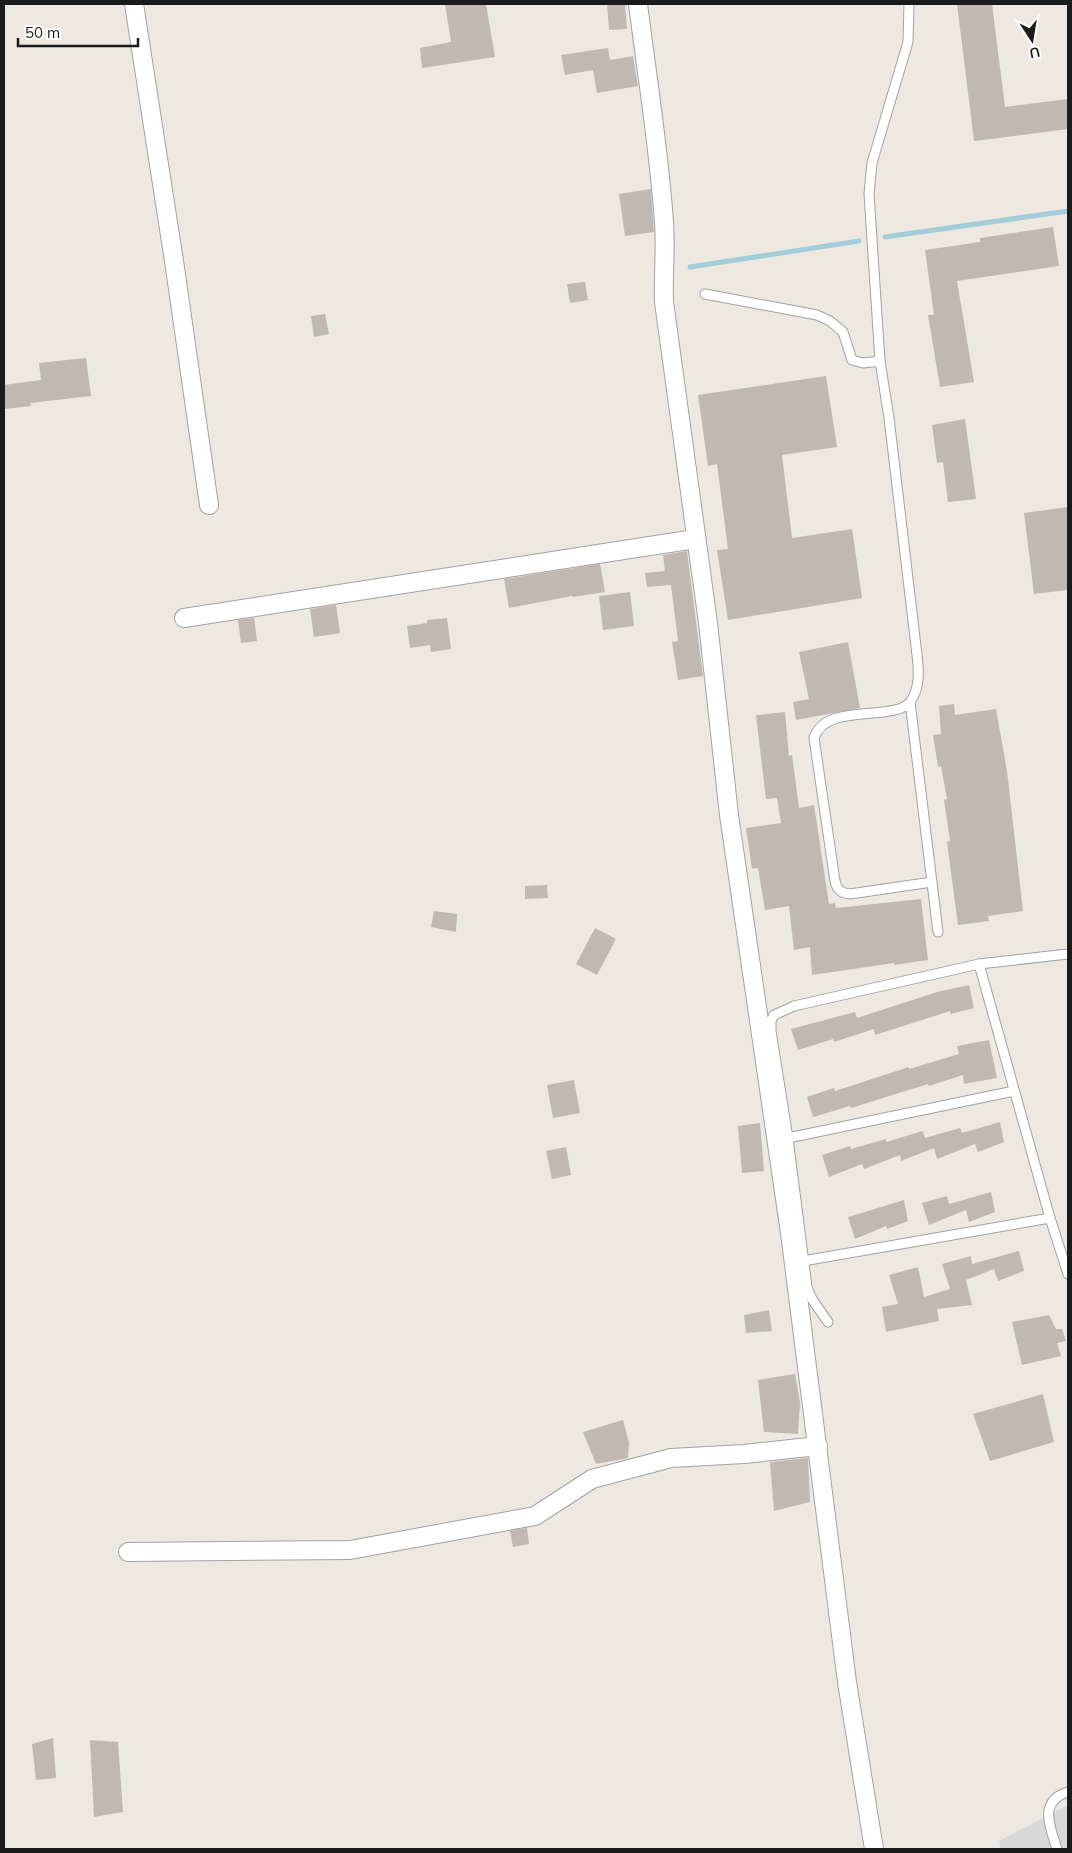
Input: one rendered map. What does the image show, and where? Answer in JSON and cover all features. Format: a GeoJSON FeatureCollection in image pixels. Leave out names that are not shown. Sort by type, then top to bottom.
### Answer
{"type":"FeatureCollection","features":[{"type":"Feature","properties":{"kind":"street"},"geometry":{"type":"LineString","coordinates":[[134,4],[174,261],[208,505]]}},
{"type":"Feature","properties":{"kind":"street"},"geometry":{"type":"LineString","coordinates":[[638,4],[652,106],[664,221],[666,257],[664,302],[708,624],[729,815],[790,1233],[847,1682],[874,1849]]}},
{"type":"Feature","properties":{"kind":"street"},"geometry":{"type":"LineString","coordinates":[[184,618],[695,539]]}},
{"type":"Feature","properties":{"kind":"street"},"geometry":{"type":"LineString","coordinates":[[128,1552],[350,1550],[535,1516],[592,1479],[671,1458],[744,1454],[818,1446]]}},
{"type":"Feature","properties":{"kind":"lane"},"geometry":{"type":"LineString","coordinates":[[909,4],[908,42],[872,163],[869,194],[880,361],[890,428],[919,672],[917,688],[910,702],[938,932]]}},
{"type":"Feature","properties":{"kind":"lane"},"geometry":{"type":"LineString","coordinates":[[705,294],[812,313],[830,321],[843,332],[852,360],[863,363],[880,361]]}},
{"type":"Feature","properties":{"kind":"lane"},"geometry":{"type":"LineString","coordinates":[[910,702],[898,708],[826,721],[816,732],[814,738],[835,881],[839,890],[850,894],[932,882]]}},
{"type":"Feature","properties":{"kind":"lane"},"geometry":{"type":"LineString","coordinates":[[828,1322],[812,1299],[807,1287],[788,1138],[771,1031],[771,1021],[774,1015],[794,1006],[979,964],[1068,954]]}},
{"type":"Feature","properties":{"kind":"lane"},"geometry":{"type":"LineString","coordinates":[[979,964],[1050,1218],[1068,1274]]}},
{"type":"Feature","properties":{"kind":"lane"},"geometry":{"type":"LineString","coordinates":[[788,1138],[1014,1091]]}},
{"type":"Feature","properties":{"kind":"lane"},"geometry":{"type":"LineString","coordinates":[[803,1261],[1050,1218]]}},
{"type":"Feature","properties":{"kind":"lane"},"geometry":{"type":"LineString","coordinates":[[1056,1849],[1050,1826],[1049,1807],[1057,1797],[1068,1792]]}},
{"type":"Feature","properties":{"kind":"shaded area"},"geometry":{"type":"Polygon","coordinates":[[[1068,1805],[1068,1849],[1001,1849],[999,1841],[1068,1805]]]}},
{"type":"Feature","properties":{"kind":"building"},"geometry":{"type":"Polygon","coordinates":[[[445,4],[486,4],[495,57],[422,68],[420,48],[451,42],[445,4]]]}},
{"type":"Feature","properties":{"kind":"building"},"geometry":{"type":"Polygon","coordinates":[[[607,4],[625,4],[627,29],[609,30],[607,4]]]}},
{"type":"Feature","properties":{"kind":"building"},"geometry":{"type":"Polygon","coordinates":[[[957,4],[992,4],[1005,107],[1068,99],[1068,129],[974,141],[957,4]]]}},
{"type":"Feature","properties":{"kind":"building"},"geometry":{"type":"Polygon","coordinates":[[[608,48],[610,60],[633,56],[638,86],[597,93],[593,70],[565,75],[561,55],[608,48]]]}},
{"type":"Feature","properties":{"kind":"building"},"geometry":{"type":"Polygon","coordinates":[[[651,189],[654,232],[625,236],[619,194],[651,189]]]}},
{"type":"Feature","properties":{"kind":"building"},"geometry":{"type":"Polygon","coordinates":[[[1053,227],[1059,266],[957,281],[974,382],[940,387],[928,315],[934,315],[925,250],[980,242],[980,238],[1053,227]]]}},
{"type":"Feature","properties":{"kind":"building"},"geometry":{"type":"Polygon","coordinates":[[[585,282],[588,300],[570,303],[567,284],[585,282]]]}},
{"type":"Feature","properties":{"kind":"building"},"geometry":{"type":"Polygon","coordinates":[[[325,314],[329,334],[314,337],[311,316],[325,314]]]}},
{"type":"Feature","properties":{"kind":"building"},"geometry":{"type":"Polygon","coordinates":[[[86,358],[91,396],[30,403],[31,406],[4,409],[4,385],[41,380],[39,363],[86,358]]]}},
{"type":"Feature","properties":{"kind":"building"},"geometry":{"type":"Polygon","coordinates":[[[826,376],[837,447],[782,455],[792,538],[852,529],[862,598],[728,620],[717,550],[728,549],[717,464],[708,466],[698,395],[826,376]]]}},
{"type":"Feature","properties":{"kind":"building"},"geometry":{"type":"Polygon","coordinates":[[[965,419],[976,499],[948,502],[943,462],[937,463],[932,425],[965,419]]]}},
{"type":"Feature","properties":{"kind":"building"},"geometry":{"type":"Polygon","coordinates":[[[1068,507],[1068,590],[1034,594],[1024,513],[1068,507]]]}},
{"type":"Feature","properties":{"kind":"building"},"geometry":{"type":"Polygon","coordinates":[[[687,551],[703,676],[678,680],[672,642],[678,641],[671,585],[647,587],[645,573],[665,571],[663,555],[687,551]]]}},
{"type":"Feature","properties":{"kind":"building"},"geometry":{"type":"Polygon","coordinates":[[[600,564],[605,592],[509,608],[504,579],[600,564]]]}},
{"type":"Feature","properties":{"kind":"building"},"geometry":{"type":"Polygon","coordinates":[[[630,592],[634,626],[603,630],[599,596],[630,592]]]}},
{"type":"Feature","properties":{"kind":"building"},"geometry":{"type":"Polygon","coordinates":[[[336,605],[340,633],[314,637],[310,609],[336,605]]]}},
{"type":"Feature","properties":{"kind":"building"},"geometry":{"type":"Polygon","coordinates":[[[254,618],[257,641],[241,643],[238,620],[254,618]]]}},
{"type":"Feature","properties":{"kind":"building"},"geometry":{"type":"Polygon","coordinates":[[[447,618],[451,649],[431,652],[430,645],[410,648],[407,626],[427,623],[427,620],[447,618]]]}},
{"type":"Feature","properties":{"kind":"building"},"geometry":{"type":"Polygon","coordinates":[[[848,642],[860,708],[796,720],[793,702],[809,699],[799,652],[848,642]]]}},
{"type":"Feature","properties":{"kind":"building"},"geometry":{"type":"Polygon","coordinates":[[[954,704],[955,715],[996,709],[1007,771],[1023,911],[988,916],[989,921],[958,925],[947,842],[950,841],[944,800],[947,799],[941,766],[938,767],[933,735],[941,734],[939,706],[954,704]]]}},
{"type":"Feature","properties":{"kind":"building"},"geometry":{"type":"Polygon","coordinates":[[[785,712],[789,756],[792,755],[799,808],[814,805],[829,904],[835,903],[836,908],[921,899],[928,960],[812,975],[810,947],[794,950],[789,906],[765,910],[758,868],[752,869],[746,828],[781,823],[777,798],[766,799],[756,715],[785,712]]]}},
{"type":"Feature","properties":{"kind":"building"},"geometry":{"type":"Polygon","coordinates":[[[547,885],[548,898],[525,899],[525,886],[547,885]]]}},
{"type":"Feature","properties":{"kind":"building"},"geometry":{"type":"Polygon","coordinates":[[[434,911],[457,914],[456,932],[431,927],[434,911]]]}},
{"type":"Feature","properties":{"kind":"building"},"geometry":{"type":"Polygon","coordinates":[[[595,928],[616,939],[597,975],[576,964],[595,928]]]}},
{"type":"Feature","properties":{"kind":"building"},"geometry":{"type":"Polygon","coordinates":[[[969,985],[974,1008],[951,1014],[950,1011],[875,1035],[874,1029],[834,1042],[833,1039],[798,1050],[791,1029],[855,1012],[857,1018],[937,992],[969,985]]]}},
{"type":"Feature","properties":{"kind":"building"},"geometry":{"type":"Polygon","coordinates":[[[989,1040],[997,1078],[964,1084],[963,1075],[851,1108],[850,1106],[813,1117],[807,1097],[834,1088],[835,1091],[909,1067],[909,1069],[959,1054],[957,1046],[989,1040]]]}},
{"type":"Feature","properties":{"kind":"building"},"geometry":{"type":"Polygon","coordinates":[[[574,1080],[580,1113],[553,1118],[547,1085],[574,1080]]]}},
{"type":"Feature","properties":{"kind":"building"},"geometry":{"type":"Polygon","coordinates":[[[1000,1122],[1004,1142],[978,1152],[975,1144],[937,1159],[934,1148],[901,1161],[900,1155],[864,1169],[862,1164],[829,1177],[822,1155],[850,1146],[851,1149],[886,1139],[886,1142],[923,1131],[925,1138],[960,1128],[962,1133],[1000,1122]]]}},
{"type":"Feature","properties":{"kind":"building"},"geometry":{"type":"Polygon","coordinates":[[[760,1123],[764,1171],[742,1173],[738,1126],[760,1123]]]}},
{"type":"Feature","properties":{"kind":"building"},"geometry":{"type":"Polygon","coordinates":[[[566,1147],[571,1175],[552,1179],[546,1151],[566,1147]]]}},
{"type":"Feature","properties":{"kind":"building"},"geometry":{"type":"Polygon","coordinates":[[[991,1192],[995,1212],[969,1222],[966,1210],[929,1225],[922,1203],[947,1196],[949,1204],[991,1192]]]}},
{"type":"Feature","properties":{"kind":"building"},"geometry":{"type":"Polygon","coordinates":[[[904,1200],[908,1221],[887,1229],[886,1226],[855,1239],[848,1217],[904,1200]]]}},
{"type":"Feature","properties":{"kind":"building"},"geometry":{"type":"Polygon","coordinates":[[[1019,1251],[1024,1271],[998,1281],[994,1269],[966,1280],[972,1305],[937,1309],[939,1321],[886,1332],[882,1307],[898,1304],[889,1275],[918,1267],[924,1297],[950,1289],[942,1264],[971,1256],[972,1264],[1019,1251]]]}},
{"type":"Feature","properties":{"kind":"building"},"geometry":{"type":"Polygon","coordinates":[[[769,1310],[772,1331],[746,1333],[744,1315],[769,1310]]]}},
{"type":"Feature","properties":{"kind":"building"},"geometry":{"type":"Polygon","coordinates":[[[1049,1315],[1056,1329],[1062,1329],[1066,1341],[1057,1343],[1061,1356],[1022,1365],[1012,1322],[1049,1315]]]}},
{"type":"Feature","properties":{"kind":"building"},"geometry":{"type":"Polygon","coordinates":[[[795,1374],[800,1402],[798,1434],[764,1432],[758,1380],[795,1374]]]}},
{"type":"Feature","properties":{"kind":"building"},"geometry":{"type":"Polygon","coordinates":[[[1043,1394],[1054,1442],[990,1461],[973,1414],[1043,1394]]]}},
{"type":"Feature","properties":{"kind":"building"},"geometry":{"type":"Polygon","coordinates":[[[623,1420],[629,1443],[628,1458],[596,1464],[583,1432],[623,1420]]]}},
{"type":"Feature","properties":{"kind":"building"},"geometry":{"type":"Polygon","coordinates":[[[808,1458],[810,1502],[774,1511],[770,1462],[808,1458]]]}},
{"type":"Feature","properties":{"kind":"building"},"geometry":{"type":"Polygon","coordinates":[[[527,1528],[529,1544],[513,1547],[510,1531],[527,1528]]]}},
{"type":"Feature","properties":{"kind":"building"},"geometry":{"type":"Polygon","coordinates":[[[53,1738],[56,1778],[36,1780],[32,1744],[53,1738]]]}},
{"type":"Feature","properties":{"kind":"building"},"geometry":{"type":"Polygon","coordinates":[[[90,1740],[118,1742],[123,1812],[94,1817],[90,1740]]]}},
{"type":"Feature","properties":{"kind":"waterway"},"geometry":{"type":"LineString","coordinates":[[885,237],[1068,211]]}},
{"type":"Feature","properties":{"kind":"waterway"},"geometry":{"type":"LineString","coordinates":[[690,267],[859,241]]}}]}
